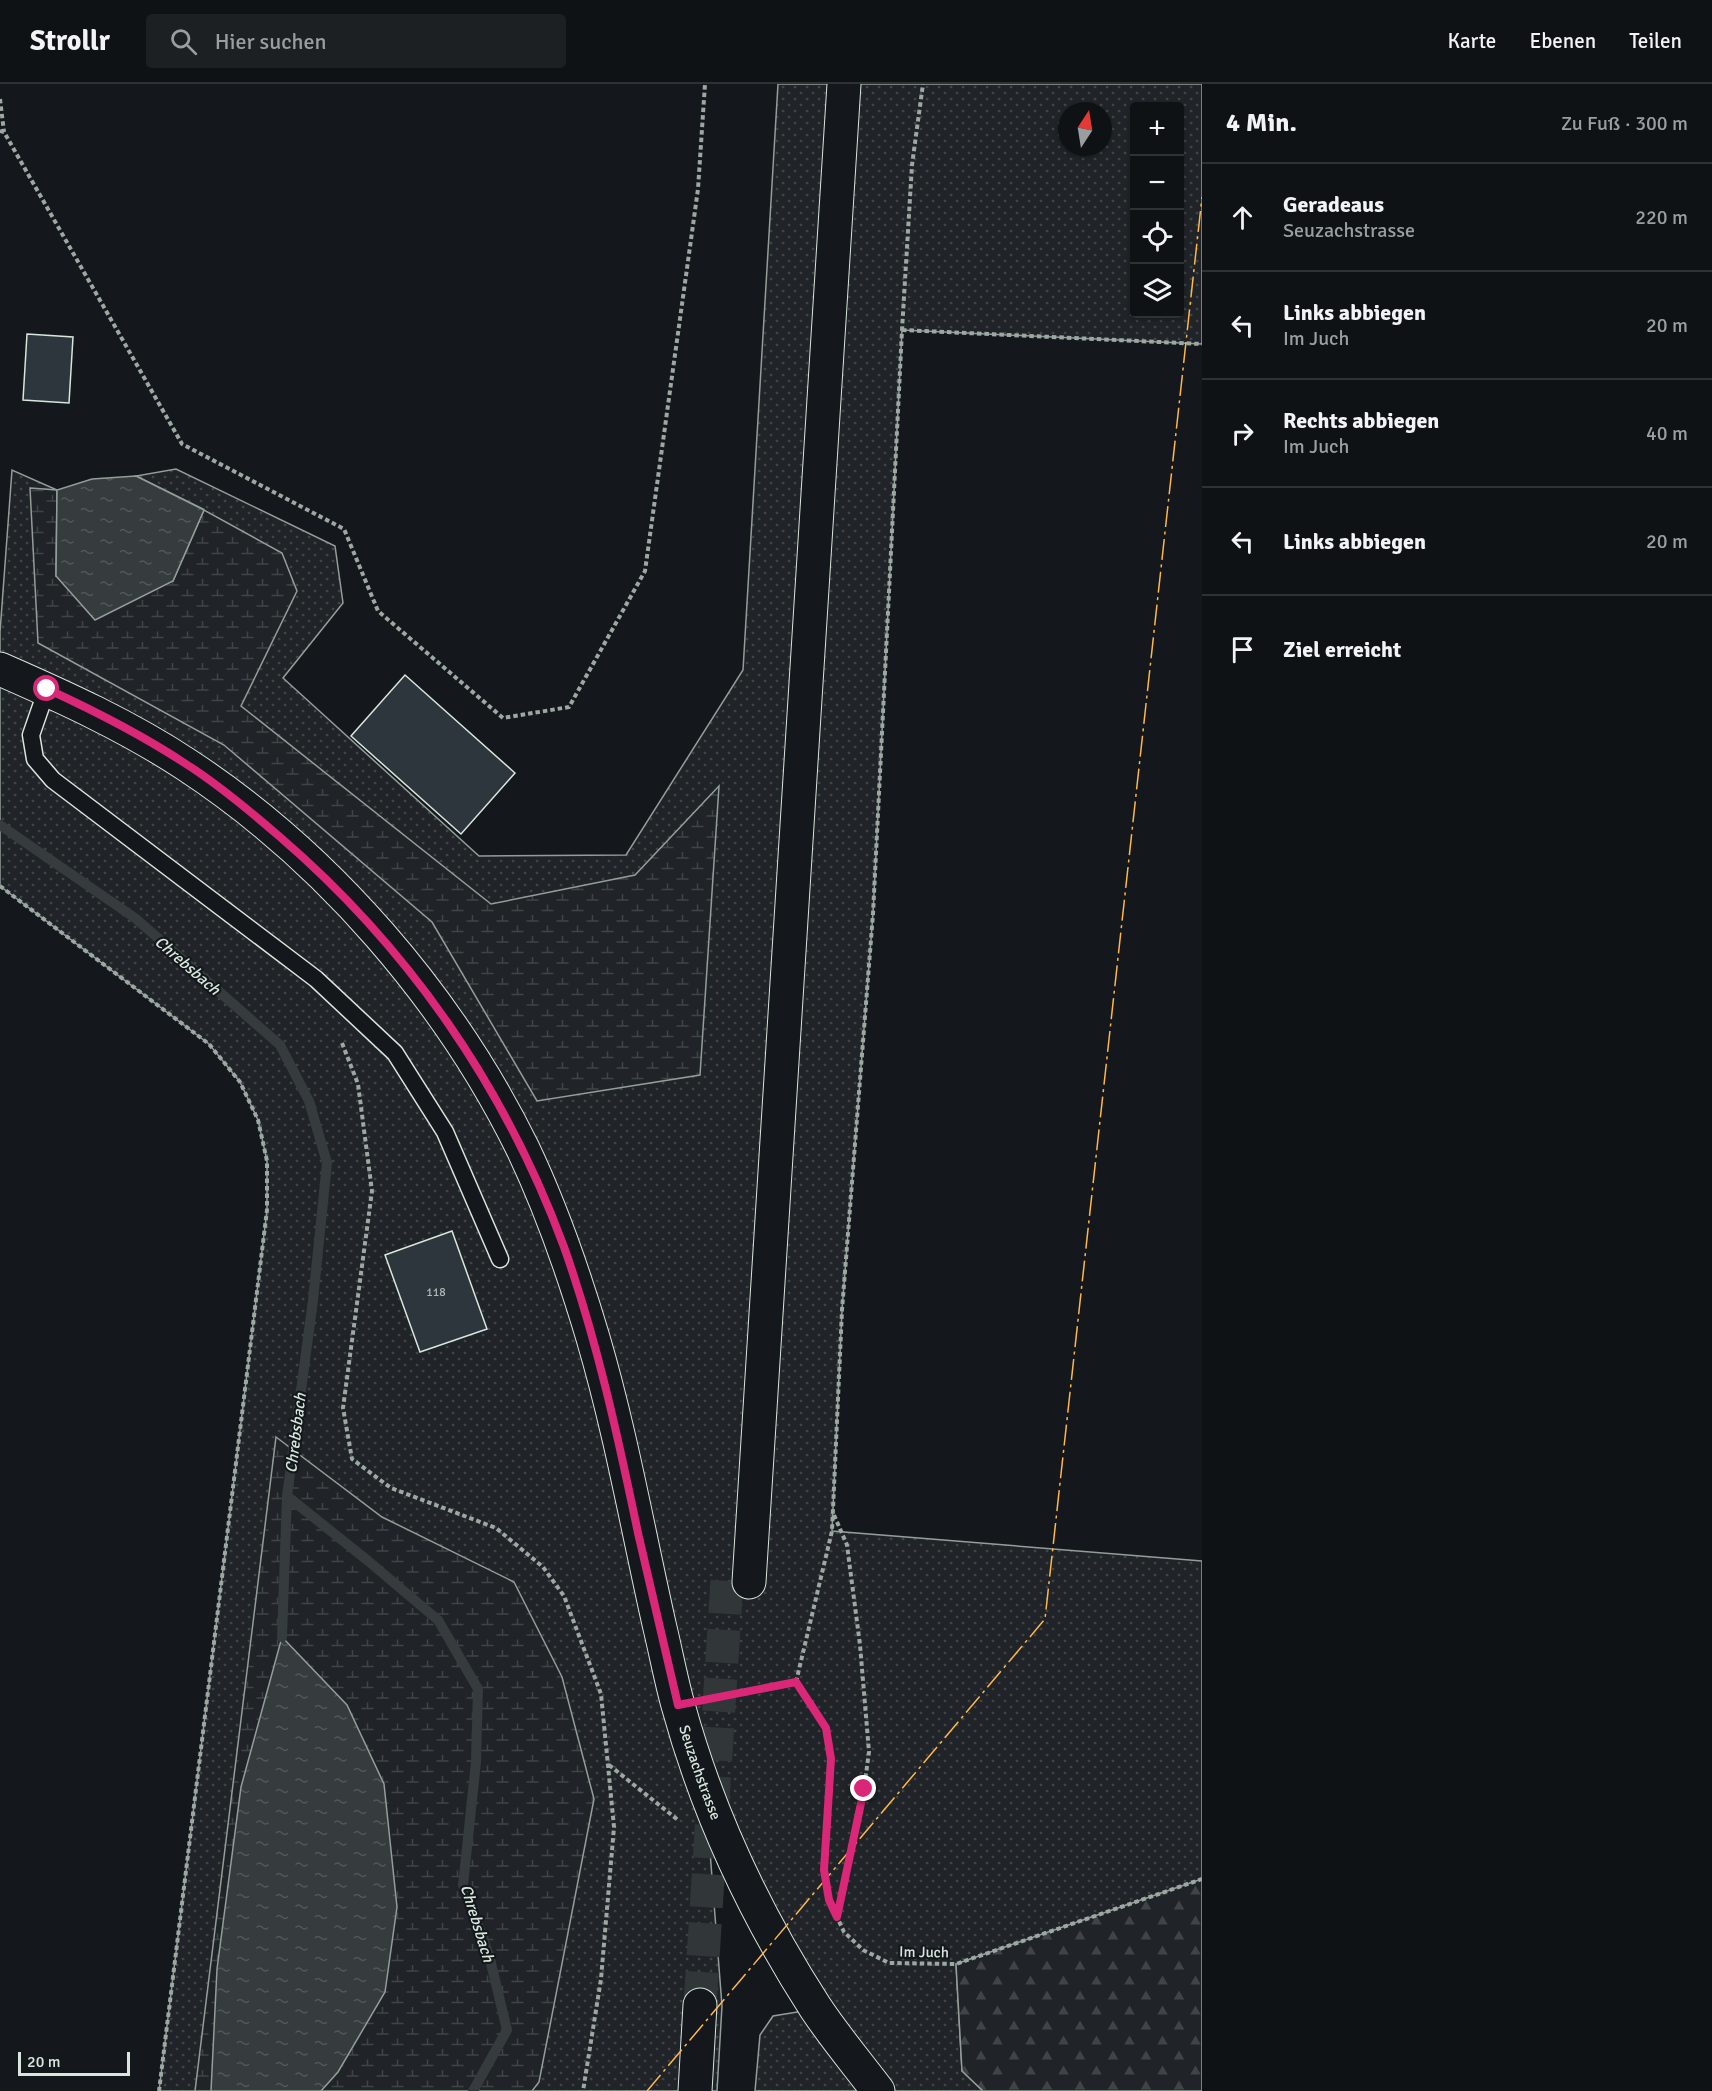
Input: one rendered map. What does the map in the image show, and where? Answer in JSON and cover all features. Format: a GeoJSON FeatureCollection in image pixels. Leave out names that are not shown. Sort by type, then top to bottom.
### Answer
{"type":"FeatureCollection","features":[{"type":"Feature","properties":{"kind":"main road"},"geometry":{"type":"LineString","coordinates":[[822,84],[738,1581],[844,84]]}},
{"type":"Feature","properties":{"kind":"main road","name":"Seuzachstrasse"},"geometry":{"type":"LineString","coordinates":[[0,669],[95,711],[186,764],[249,810],[314,867],[385,940],[447,1020],[475,1062],[524,1152],[563,1247],[579,1295],[619,1441],[678,1705],[704,1784],[763,1920],[816,2009],[878,2091]]}},
{"type":"Feature","properties":{"kind":"main road"},"geometry":{"type":"LineString","coordinates":[[695,2091],[711,2006],[717,2091]]}},
{"type":"Feature","properties":{"kind":"lane"},"geometry":{"type":"LineString","coordinates":[[47,689],[31,735],[35,759],[53,780],[316,979],[395,1053],[445,1132],[500,1259]]}},
{"type":"Feature","properties":{"kind":"path"},"geometry":{"type":"LineString","coordinates":[[0,99],[2,132],[182,444],[345,529],[378,611],[503,718],[569,707],[645,571],[698,189],[705,84]]}},
{"type":"Feature","properties":{"kind":"path"},"geometry":{"type":"LineString","coordinates":[[678,1705],[796,1682],[832,1531],[842,1310],[873,914],[912,165],[923,84]]}},
{"type":"Feature","properties":{"kind":"path"},"geometry":{"type":"LineString","coordinates":[[902,330],[1202,344]]}},
{"type":"Feature","properties":{"kind":"path"},"geometry":{"type":"LineString","coordinates":[[0,886],[209,1044],[240,1082],[258,1120],[267,1161],[267,1210],[159,2091]]}},
{"type":"Feature","properties":{"kind":"path"},"geometry":{"type":"LineString","coordinates":[[341,1042],[358,1084],[372,1191],[344,1408],[352,1459],[391,1488],[496,1528],[543,1567],[564,1596],[601,1694],[614,1827],[601,1979],[583,2091]]}},
{"type":"Feature","properties":{"kind":"path"},"geometry":{"type":"LineString","coordinates":[[833,1512],[847,1545],[860,1645],[869,1752],[858,1823],[837,1917]]}},
{"type":"Feature","properties":{"kind":"path","name":"Im Juch"},"geometry":{"type":"LineString","coordinates":[[796,1682],[826,1728],[831,1759],[824,1870],[829,1900],[844,1932],[863,1950],[889,1963],[956,1964],[1202,1879]]}},
{"type":"Feature","properties":{"kind":"green space"},"geometry":{"type":"Polygon","coordinates":[[[778,84],[1202,84],[1202,344],[902,330],[873,914],[842,1310],[832,1531],[1202,1561],[1202,1879],[956,1964],[962,2071],[983,2091],[755,2091],[760,2035],[773,2016],[816,2009],[705,1787],[722,2006],[717,2091],[159,2091],[267,1210],[267,1161],[258,1120],[240,1082],[209,1044],[0,886],[0,632],[12,470],[57,490],[56,576],[203,509],[136,476],[176,469],[335,546],[343,603],[283,678],[479,856],[626,855],[743,670],[778,84]]]}},
{"type":"Feature","properties":{"kind":"green space"},"geometry":{"type":"Polygon","coordinates":[[[30,488],[57,490],[56,576],[173,581],[204,510],[282,553],[297,591],[241,706],[491,904],[635,875],[719,786],[700,1075],[537,1101],[432,922],[224,745],[38,643],[30,488]]]}},
{"type":"Feature","properties":{"kind":"green space"},"geometry":{"type":"Polygon","coordinates":[[[276,1437],[382,1517],[514,1582],[562,1677],[594,1799],[539,2082],[532,2091],[195,2091],[276,1437]]]}},
{"type":"Feature","properties":{"kind":"green space"},"geometry":{"type":"Polygon","coordinates":[[[1202,1879],[1202,2091],[983,2091],[962,2071],[956,1964],[1202,1879]]]}},
{"type":"Feature","properties":{"kind":"water"},"geometry":{"type":"Polygon","coordinates":[[[136,476],[204,510],[173,581],[95,620],[56,576],[57,490],[92,479],[136,476]]]}},
{"type":"Feature","properties":{"kind":"water"},"geometry":{"type":"Polygon","coordinates":[[[282,1637],[347,1705],[384,1784],[397,1907],[385,1992],[338,2072],[321,2091],[211,2091],[217,1969],[241,1787],[282,1637]]]}},
{"type":"Feature","properties":{"kind":"building"},"geometry":{"type":"Polygon","coordinates":[[[27,334],[73,337],[69,403],[23,400],[27,334]]]}},
{"type":"Feature","properties":{"kind":"building"},"geometry":{"type":"Polygon","coordinates":[[[405,675],[515,773],[461,834],[351,736],[405,675]]]}},
{"type":"Feature","properties":{"kind":"building"},"geometry":{"type":"Polygon","coordinates":[[[452,1231],[487,1329],[420,1352],[385,1255],[452,1231]]]}},
{"type":"Feature","properties":{"kind":"waterway","name":"Chrebsbach"},"geometry":{"type":"LineString","coordinates":[[0,825],[135,918],[280,1045],[309,1101],[327,1163],[313,1300],[287,1496],[438,1620],[478,1689],[476,1762],[463,1885],[489,1955],[507,2030],[473,2091]]}},
{"type":"Feature","properties":{"kind":"waterway"},"geometry":{"type":"LineString","coordinates":[[282,1637],[287,1496]]}},
{"type":"Feature","properties":{"kind":"tunnel"},"geometry":{"type":"LineString","coordinates":[[700,2005],[727,1580]]}},
{"type":"Feature","properties":{"kind":"power"},"geometry":{"type":"LineString","coordinates":[[647,2091],[1045,1619],[1202,197]]}},
{"type":"Feature","properties":{"kind":"route"},"geometry":{"type":"LineString","coordinates":[[47,689],[95,711],[186,764],[249,810],[314,867],[385,940],[447,1020],[475,1062],[524,1152],[563,1247],[579,1295],[619,1441],[678,1705],[796,1682],[826,1728],[831,1759],[824,1870],[829,1900],[837,1917],[864,1789]]}}]}
